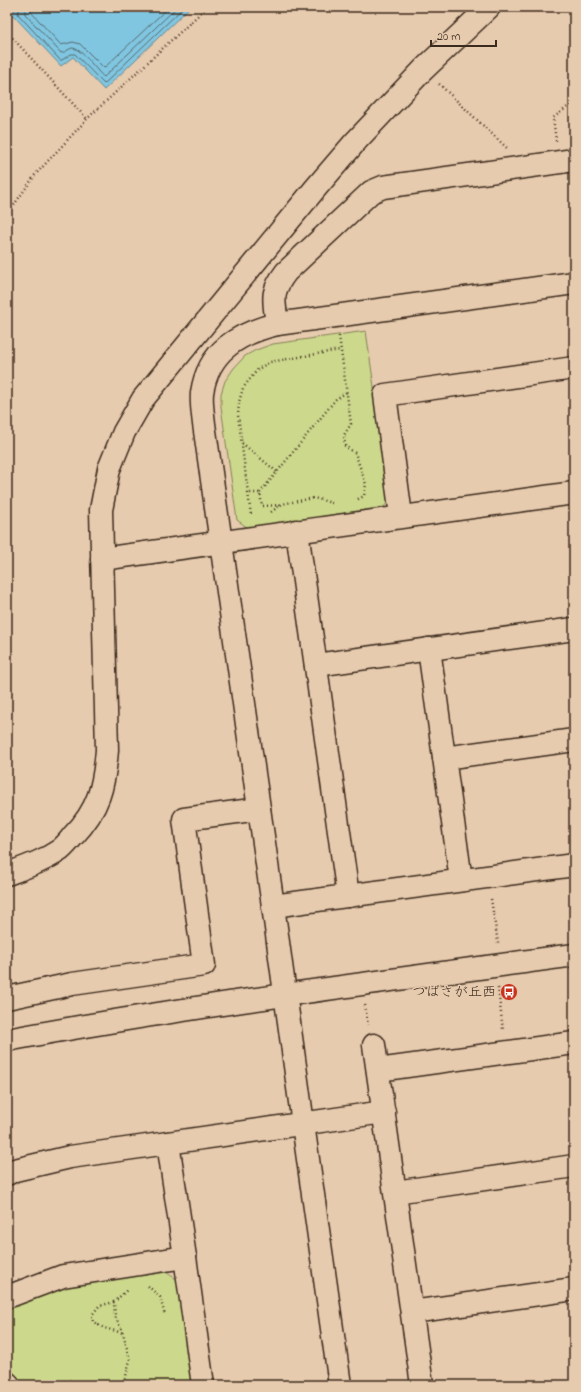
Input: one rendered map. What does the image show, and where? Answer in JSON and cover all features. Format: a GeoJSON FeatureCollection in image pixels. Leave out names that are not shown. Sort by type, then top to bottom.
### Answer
{"type":"FeatureCollection","features":[{"type":"Feature","properties":{"kind":"street"},"geometry":{"type":"LineString","coordinates":[[7,874],[33,865],[62,849],[83,826],[98,801],[105,775],[107,750],[101,510],[109,469],[124,432],[143,399],[314,190],[356,141],[423,70],[488,7]]}},
{"type":"Feature","properties":{"kind":"street"},"geometry":{"type":"LineString","coordinates":[[277,324],[274,298],[277,284],[286,272],[371,192],[383,187],[566,161]]}},
{"type":"Feature","properties":{"kind":"street"},"geometry":{"type":"LineString","coordinates":[[340,1385],[274,906],[204,424],[202,394],[206,377],[214,360],[227,346],[245,334],[277,324],[574,283]]}},
{"type":"Feature","properties":{"kind":"street"},"geometry":{"type":"LineString","coordinates":[[401,516],[385,395],[574,368]]}},
{"type":"Feature","properties":{"kind":"street"},"geometry":{"type":"LineString","coordinates":[[102,559],[574,493]]}},
{"type":"Feature","properties":{"kind":"street"},"geometry":{"type":"LineString","coordinates":[[297,531],[348,896]]}},
{"type":"Feature","properties":{"kind":"street"},"geometry":{"type":"LineString","coordinates":[[316,665],[574,629]]}},
{"type":"Feature","properties":{"kind":"street"},"geometry":{"type":"LineString","coordinates":[[429,649],[461,880]]}},
{"type":"Feature","properties":{"kind":"street"},"geometry":{"type":"LineString","coordinates":[[444,758],[574,740]]}},
{"type":"Feature","properties":{"kind":"street"},"geometry":{"type":"LineString","coordinates":[[7,998],[72,984],[204,965],[184,820],[259,809]]}},
{"type":"Feature","properties":{"kind":"street"},"geometry":{"type":"LineString","coordinates":[[274,906],[574,865]]}},
{"type":"Feature","properties":{"kind":"street"},"geometry":{"type":"LineString","coordinates":[[7,1040],[93,1024],[286,995],[574,955]]}},
{"type":"Feature","properties":{"kind":"street"},"geometry":{"type":"LineString","coordinates":[[378,1070],[574,1043]]}},
{"type":"Feature","properties":{"kind":"street"},"geometry":{"type":"LineString","coordinates":[[374,1045],[422,1385]]}},
{"type":"Feature","properties":{"kind":"street"},"geometry":{"type":"LineString","coordinates":[[7,1174],[70,1157],[384,1112]]}},
{"type":"Feature","properties":{"kind":"street"},"geometry":{"type":"LineString","coordinates":[[168,1143],[203,1385]]}},
{"type":"Feature","properties":{"kind":"street"},"geometry":{"type":"LineString","coordinates":[[395,1192],[574,1166]]}},
{"type":"Feature","properties":{"kind":"street"},"geometry":{"type":"LineString","coordinates":[[7,1297],[63,1276],[185,1257]]}},
{"type":"Feature","properties":{"kind":"street"},"geometry":{"type":"LineString","coordinates":[[412,1312],[574,1290]]}},
{"type":"Feature","properties":{"kind":"path"},"geometry":{"type":"LineString","coordinates":[[7,215],[35,175],[87,119],[207,7]]}},
{"type":"Feature","properties":{"kind":"path"},"geometry":{"type":"LineString","coordinates":[[7,32],[87,119]]}},
{"type":"Feature","properties":{"kind":"path"},"geometry":{"type":"LineString","coordinates":[[423,70],[510,150]]}},
{"type":"Feature","properties":{"kind":"path"},"geometry":{"type":"LineString","coordinates":[[566,161],[553,118],[574,102]]}},
{"type":"Feature","properties":{"kind":"path"},"geometry":{"type":"LineString","coordinates":[[336,316],[351,424],[344,435],[345,446],[355,453],[366,484],[364,496],[354,501]]}},
{"type":"Feature","properties":{"kind":"path"},"geometry":{"type":"LineString","coordinates":[[251,515],[238,416],[239,402],[243,388],[258,369],[270,362],[340,350]]}},
{"type":"Feature","properties":{"kind":"path"},"geometry":{"type":"LineString","coordinates":[[248,494],[260,493],[336,399],[347,392]]}},
{"type":"Feature","properties":{"kind":"path"},"geometry":{"type":"LineString","coordinates":[[241,443],[277,472]]}},
{"type":"Feature","properties":{"kind":"path"},"geometry":{"type":"LineString","coordinates":[[260,493],[262,506],[314,498],[332,504],[338,504]]}},
{"type":"Feature","properties":{"kind":"path"},"geometry":{"type":"LineString","coordinates":[[269,513],[282,504]]}},
{"type":"Feature","properties":{"kind":"path"},"geometry":{"type":"LineString","coordinates":[[246,520],[251,515],[257,514]]}},
{"type":"Feature","properties":{"kind":"path"},"geometry":{"type":"LineString","coordinates":[[488,876],[498,965],[505,1053]]}},
{"type":"Feature","properties":{"kind":"path"},"geometry":{"type":"LineString","coordinates":[[362,984],[370,1036],[374,1045]]}},
{"type":"Feature","properties":{"kind":"path"},"geometry":{"type":"LineString","coordinates":[[142,1286],[148,1285],[160,1297],[165,1316]]}},
{"type":"Feature","properties":{"kind":"path"},"geometry":{"type":"LineString","coordinates":[[123,1333],[104,1328],[93,1322],[92,1315],[99,1306],[114,1302],[130,1287]]}},
{"type":"Feature","properties":{"kind":"path"},"geometry":{"type":"LineString","coordinates":[[114,1302],[115,1316],[123,1333],[130,1360],[125,1380],[120,1385]]}},
{"type":"Feature","properties":{"kind":"path"},"geometry":{"type":"LineString","coordinates":[[54,1385],[69,1380],[80,1385]]}},
{"type":"Feature","properties":{"kind":"green space"},"geometry":{"type":"Polygon","coordinates":[[[366,331],[390,499],[384,507],[248,528],[237,520],[221,407],[221,394],[225,381],[245,356],[256,350],[273,344],[366,331]]]}},
{"type":"Feature","properties":{"kind":"green space"},"geometry":{"type":"Polygon","coordinates":[[[164,1271],[178,1280],[193,1385],[24,1385],[7,1369],[7,1307],[39,1294],[95,1280],[164,1271]]]}},
{"type":"Feature","properties":{"kind":"water"},"geometry":{"type":"Polygon","coordinates":[[[18,7],[190,7],[104,90],[73,57],[61,66],[11,13],[18,7]]]}},
{"type":"Feature","properties":{"kind":"place","name":"つばさが丘西"},"geometry":{"type":"Point","coordinates":[509,992]}}]}
